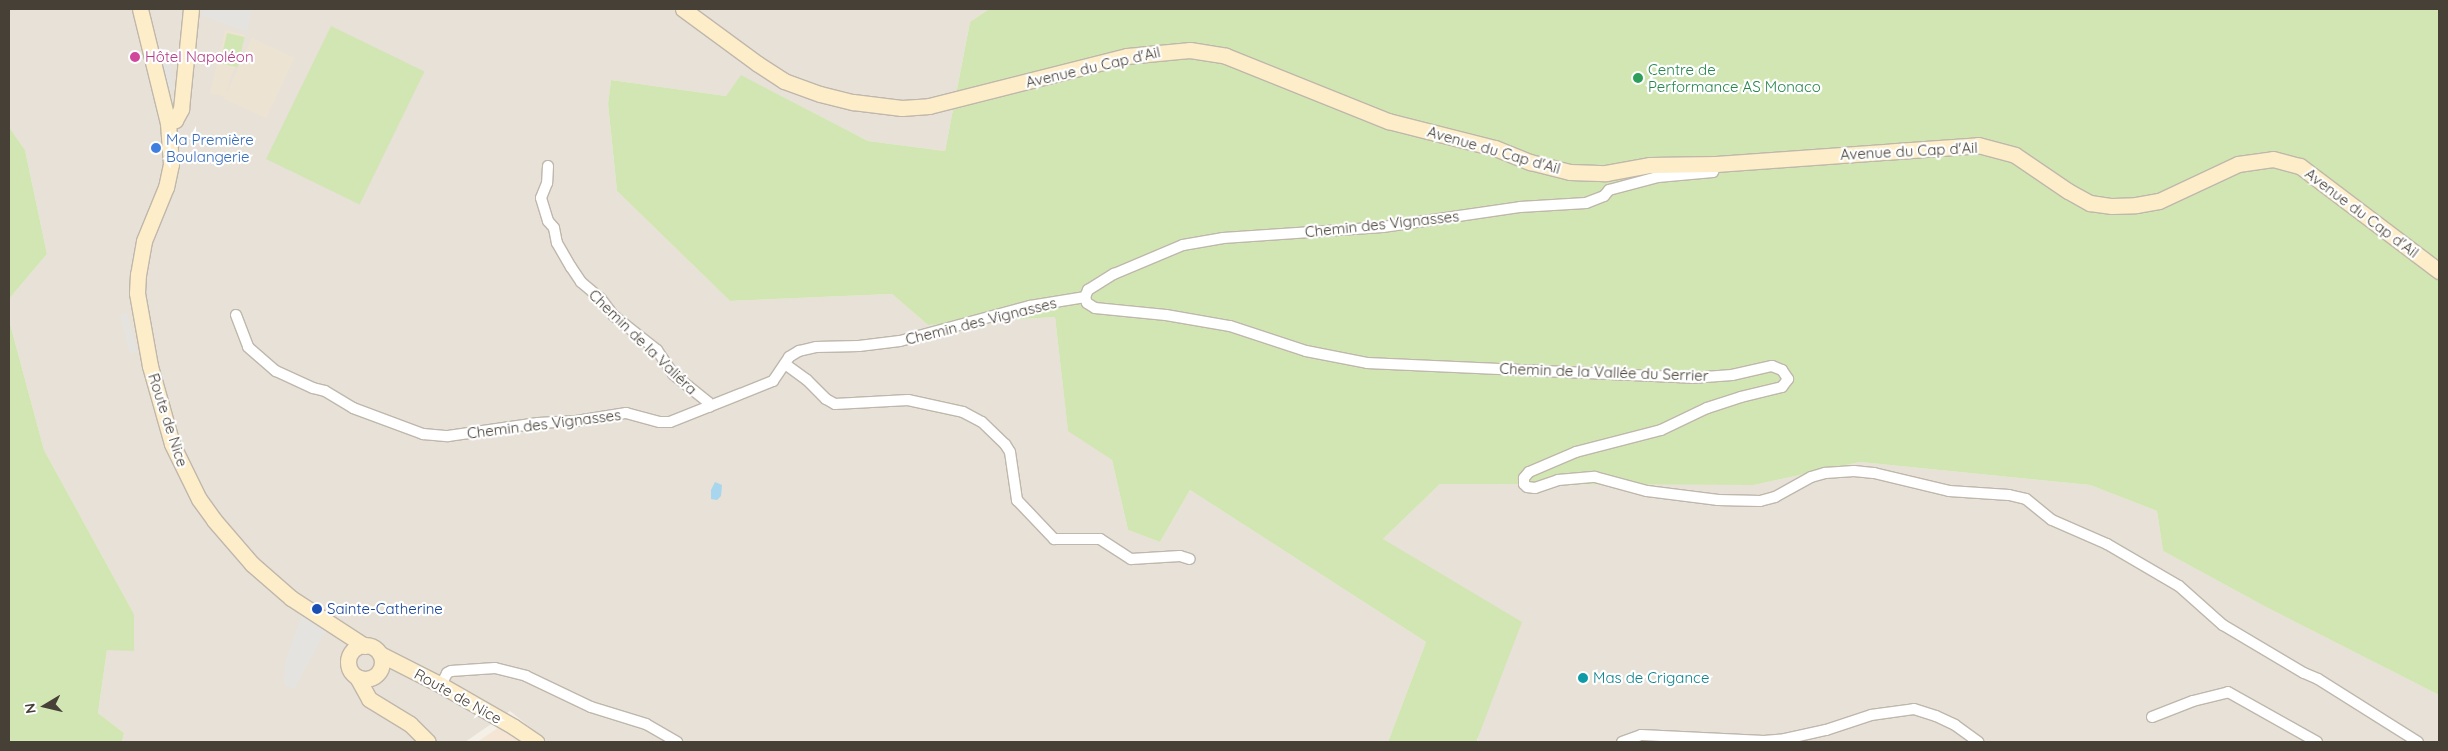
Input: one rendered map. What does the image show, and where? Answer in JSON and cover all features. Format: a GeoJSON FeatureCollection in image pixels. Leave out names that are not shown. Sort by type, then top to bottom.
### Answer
{"type":"FeatureCollection","features":[{"type":"Feature","properties":{"kind":"street","name":"Route de Nice"},"geometry":{"type":"LineString","coordinates":[[140,9],[168,123],[170,174],[144,241],[138,274],[138,302],[145,346],[163,417],[186,474],[199,499],[232,542],[264,576],[334,627],[365,646]]}},
{"type":"Feature","properties":{"kind":"street"},"geometry":{"type":"LineString","coordinates":[[168,123],[175,120],[181,109],[191,9]]}},
{"type":"Feature","properties":{"kind":"street","name":"Avenue du Cap d'Ail"},"geometry":{"type":"LineString","coordinates":[[683,9],[784,81],[820,94],[860,103],[902,108],[929,106],[1127,56],[1190,50],[1226,56],[1388,121],[1486,146],[1530,162],[1570,172],[1606,173],[1650,165],[1716,164],[1978,145],[2015,155],[2068,191],[2090,202],[2112,206],[2136,205],[2160,200],[2238,164],[2273,159],[2300,166],[2439,272]]}},
{"type":"Feature","properties":{"kind":"street","name":"Chemin des Vignasses"},"geometry":{"type":"LineString","coordinates":[[236,315],[248,347],[276,371],[313,388],[325,391],[353,408],[423,434],[464,435],[538,423],[576,421],[626,413],[666,423],[773,381],[789,358],[799,351],[816,346],[859,346],[900,341],[1030,306],[1085,297],[1088,290],[1114,274],[1183,245],[1223,238],[1383,227],[1520,207],[1586,203],[1604,196],[1609,190],[1658,177],[1712,172],[1716,164]]}},
{"type":"Feature","properties":{"kind":"street","name":"Chemin de la Valiéra"},"geometry":{"type":"LineString","coordinates":[[548,166],[547,183],[541,192],[541,198],[548,221],[554,228],[557,243],[581,282],[600,299],[614,316],[657,350],[673,374],[708,402],[710,407]]}},
{"type":"Feature","properties":{"kind":"street"},"geometry":{"type":"LineString","coordinates":[[1606,173],[1609,190]]}},
{"type":"Feature","properties":{"kind":"street","name":"Chemin de la Vallée du Serrier"},"geometry":{"type":"LineString","coordinates":[[1085,297],[1094,308],[1166,315],[1230,326],[1306,351],[1367,363],[1692,378],[1732,375],[1772,366],[1782,370],[1788,379],[1782,387],[1707,408],[1661,430],[1576,452],[1529,472],[1524,478],[1524,484],[1527,487],[1535,488],[1558,480],[1595,477],[1647,491],[1718,500],[1760,501],[1775,497],[1811,477],[1824,473],[1854,471],[1874,473],[1949,491],[2010,495],[2026,499],[2052,520],[2107,544],[2179,586],[2222,625],[2304,673],[2318,679],[2418,742]]}},
{"type":"Feature","properties":{"kind":"street"},"geometry":{"type":"LineString","coordinates":[[785,364],[808,380],[826,399],[836,404],[908,400],[963,412],[982,422],[1005,444],[1010,452],[1017,500],[1050,537],[1100,539],[1131,559],[1180,556],[1190,559]]}},
{"type":"Feature","properties":{"kind":"street","name":"Route de Nice"},"geometry":{"type":"LineString","coordinates":[[334,627],[350,655]]}},
{"type":"Feature","properties":{"kind":"street"},"geometry":{"type":"LineString","coordinates":[[370,675],[350,670],[350,655],[356,648],[365,646],[373,648],[380,654],[382,662],[370,675],[371,690],[377,705],[410,724],[428,742]]}},
{"type":"Feature","properties":{"kind":"street","name":"Route de Nice"},"geometry":{"type":"LineString","coordinates":[[380,654],[441,685],[514,727],[536,742]]}},
{"type":"Feature","properties":{"kind":"street","name":"Route de Nice"},"geometry":{"type":"LineString","coordinates":[[370,675],[405,667]]}},
{"type":"Feature","properties":{"kind":"street"},"geometry":{"type":"LineString","coordinates":[[441,685],[447,673],[451,671],[495,668],[526,676],[591,707],[646,724],[677,742]]}},
{"type":"Feature","properties":{"kind":"street"},"geometry":{"type":"LineString","coordinates":[[2152,717],[2193,701],[2228,692],[2317,742]]}},
{"type":"Feature","properties":{"kind":"street"},"geometry":{"type":"LineString","coordinates":[[1622,742],[1641,735],[1771,740],[1826,730],[1871,715],[1914,709],[1955,725],[1978,742]]}},
{"type":"Feature","properties":{"kind":"shaded area"},"geometry":{"type":"Polygon","coordinates":[[[9,9],[989,9],[970,22],[945,151],[868,141],[742,76],[726,96],[611,80],[608,104],[617,191],[730,301],[892,294],[928,325],[1055,317],[1068,430],[1112,460],[1128,530],[1160,542],[1190,490],[1426,642],[1388,742],[548,742],[510,711],[465,742],[122,742],[124,733],[98,713],[107,650],[134,614],[44,450],[9,320],[9,299],[47,254],[25,150],[9,127],[9,9]]]}},
{"type":"Feature","properties":{"kind":"shaded area"},"geometry":{"type":"Polygon","coordinates":[[[204,9],[252,9],[247,32],[201,15],[204,9]]]}},
{"type":"Feature","properties":{"kind":"shaded area"},"geometry":{"type":"Polygon","coordinates":[[[225,30],[245,35],[225,97],[210,93],[225,30]]]}},
{"type":"Feature","properties":{"kind":"shaded area"},"geometry":{"type":"Polygon","coordinates":[[[252,38],[295,58],[266,119],[224,99],[252,38]]]}},
{"type":"Feature","properties":{"kind":"shaded area"},"geometry":{"type":"Polygon","coordinates":[[[170,61],[173,90],[167,92],[160,63],[170,61]]]}},
{"type":"Feature","properties":{"kind":"shaded area"},"geometry":{"type":"Polygon","coordinates":[[[127,313],[137,352],[130,354],[120,315],[127,313]]]}},
{"type":"Feature","properties":{"kind":"shaded area"},"geometry":{"type":"Polygon","coordinates":[[[1860,462],[2090,485],[2157,511],[2163,551],[2266,607],[2439,695],[2439,742],[1479,742],[1383,539],[1440,484],[1754,485],[1860,462]]]}},
{"type":"Feature","properties":{"kind":"shaded area"},"geometry":{"type":"Polygon","coordinates":[[[302,614],[326,630],[294,689],[284,685],[285,663],[302,614]]]}},
{"type":"Feature","properties":{"kind":"shaded area"},"geometry":{"type":"Polygon","coordinates":[[[501,726],[522,742],[477,742],[501,726]]]}},
{"type":"Feature","properties":{"kind":"green space"},"geometry":{"type":"Polygon","coordinates":[[[989,9],[2439,9],[2439,695],[2266,607],[2163,551],[2157,511],[2090,485],[1860,462],[1754,485],[1440,484],[1383,539],[1522,622],[1477,740],[1479,742],[1388,742],[1426,642],[1190,490],[1160,542],[1128,530],[1112,460],[1068,431],[1055,317],[928,325],[892,294],[730,301],[617,191],[608,104],[611,80],[726,96],[741,75],[868,141],[945,151],[970,22],[989,9]]]}},
{"type":"Feature","properties":{"kind":"green space"},"geometry":{"type":"Polygon","coordinates":[[[331,26],[424,72],[360,205],[266,159],[331,26]]]}},
{"type":"Feature","properties":{"kind":"green space"},"geometry":{"type":"Polygon","coordinates":[[[227,33],[245,37],[238,67],[220,63],[227,33]]]}},
{"type":"Feature","properties":{"kind":"green space"},"geometry":{"type":"Polygon","coordinates":[[[9,127],[25,150],[47,254],[9,299],[9,127]]]}},
{"type":"Feature","properties":{"kind":"green space"},"geometry":{"type":"Polygon","coordinates":[[[9,320],[44,450],[134,614],[134,651],[107,650],[98,713],[124,733],[122,742],[9,742],[9,320]]]}},
{"type":"Feature","properties":{"kind":"water"},"geometry":{"type":"Polygon","coordinates":[[[715,482],[722,485],[721,496],[717,500],[711,499],[711,490],[715,482]]]}},
{"type":"Feature","properties":{"kind":"place","name":"Hôtel Napoléon"},"geometry":{"type":"Point","coordinates":[135,57]}},
{"type":"Feature","properties":{"kind":"place","name":"Centre de Performance AS Monaco"},"geometry":{"type":"Point","coordinates":[1638,78]}},
{"type":"Feature","properties":{"kind":"place","name":"Ma Première Boulangerie"},"geometry":{"type":"Point","coordinates":[156,148]}},
{"type":"Feature","properties":{"kind":"place","name":"Sainte-Catherine"},"geometry":{"type":"Point","coordinates":[317,609]}},
{"type":"Feature","properties":{"kind":"place","name":"Mas de Crigance"},"geometry":{"type":"Point","coordinates":[1583,678]}}]}
